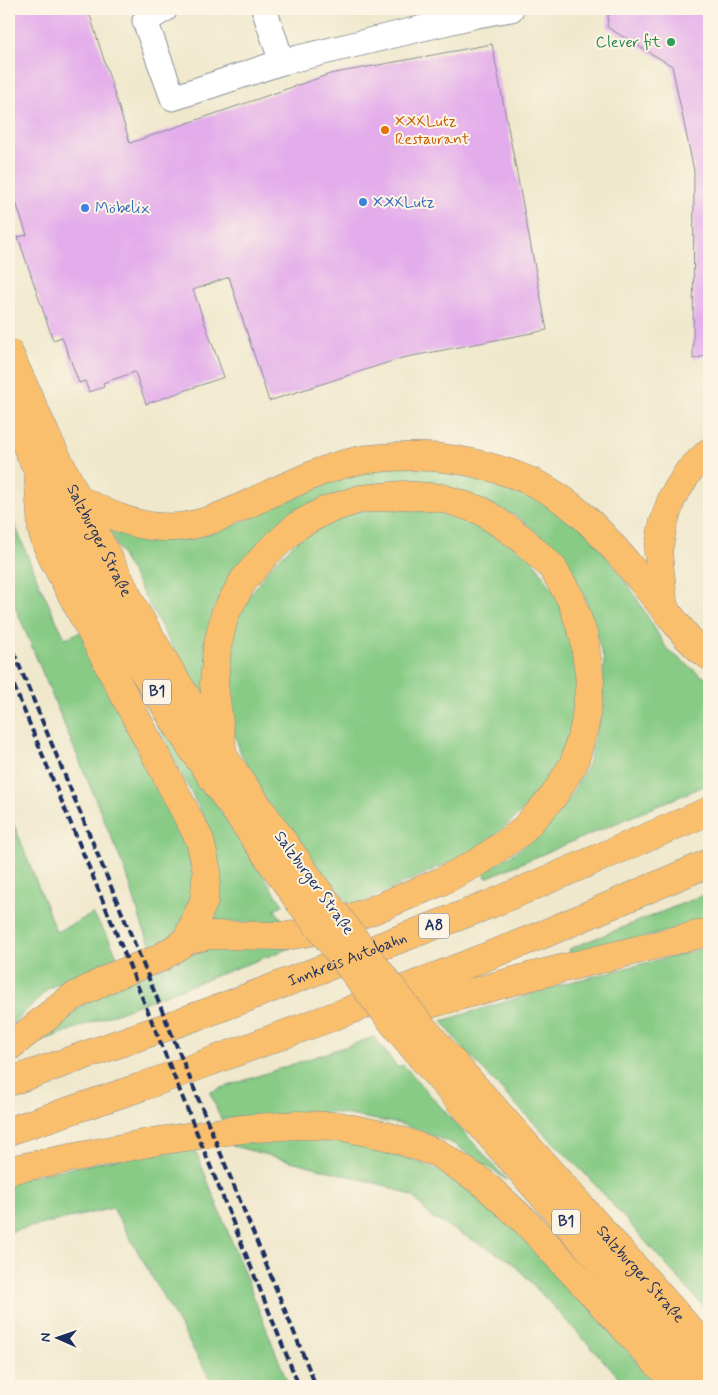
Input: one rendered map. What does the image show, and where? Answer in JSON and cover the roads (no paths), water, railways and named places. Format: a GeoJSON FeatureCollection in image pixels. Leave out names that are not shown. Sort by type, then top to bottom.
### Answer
{"type":"FeatureCollection","features":[{"type":"Feature","properties":{"kind":"main road","name":"Salzburger Straße"},"geometry":{"type":"LineString","coordinates":[[9,353],[48,440],[136,614],[308,895],[393,1023],[433,1055],[704,1343]]}},
{"type":"Feature","properties":{"kind":"main road","name":"Salzburger Straße"},"geometry":{"type":"LineString","coordinates":[[9,408],[38,471],[133,654],[190,746],[308,895]]}},
{"type":"Feature","properties":{"kind":"main road"},"geometry":{"type":"LineString","coordinates":[[664,607],[658,552],[663,525],[672,498],[689,471],[709,452]]}},
{"type":"Feature","properties":{"kind":"main road"},"geometry":{"type":"LineString","coordinates":[[77,498],[112,515],[138,524],[163,528],[191,526],[222,516],[320,472],[357,461],[393,457],[432,456],[468,461],[503,470],[532,482],[567,502],[594,525],[664,607],[686,637],[709,656]]}},
{"type":"Feature","properties":{"kind":"main road"},"geometry":{"type":"LineString","coordinates":[[38,471],[42,531],[49,552],[200,840],[207,871],[204,901],[186,941]]}},
{"type":"Feature","properties":{"kind":"main road"},"geometry":{"type":"LineString","coordinates":[[9,1047],[71,998],[114,976],[160,958],[186,941],[210,935],[287,936],[315,931],[373,910],[440,882],[480,861],[521,832],[553,798],[574,763],[585,724],[590,680],[584,637],[571,599],[552,567],[521,538],[482,511],[442,498],[403,495],[360,498],[324,511],[297,526],[268,552],[243,581],[225,614],[217,648],[214,684],[223,756]]}},
{"type":"Feature","properties":{"kind":"main road","name":"Innkreis Autobahn"},"geometry":{"type":"LineString","coordinates":[[9,1082],[220,1008],[482,907],[709,811]]}},
{"type":"Feature","properties":{"kind":"main road"},"geometry":{"type":"LineString","coordinates":[[9,1131],[141,1087],[348,1011],[544,934],[709,863]]}},
{"type":"Feature","properties":{"kind":"main road"},"geometry":{"type":"LineString","coordinates":[[348,1011],[397,1013],[532,976],[709,932]]}},
{"type":"Feature","properties":{"kind":"main road","name":"Salzburger Straße"},"geometry":{"type":"LineString","coordinates":[[433,1055],[707,1386]]}},
{"type":"Feature","properties":{"kind":"main road"},"geometry":{"type":"LineString","coordinates":[[9,1170],[158,1141],[242,1129],[296,1125],[338,1126],[387,1136],[437,1153],[482,1182],[527,1223],[678,1386]]}},
{"type":"Feature","properties":{"kind":"lane"},"geometry":{"type":"LineString","coordinates":[[165,9],[145,20],[173,98],[282,62],[468,17],[511,9]]}},
{"type":"Feature","properties":{"kind":"lane"},"geometry":{"type":"LineString","coordinates":[[264,9],[282,62]]}},
{"type":"Feature","properties":{"kind":"railway"},"geometry":{"type":"LineString","coordinates":[[9,641],[316,1386]]}},
{"type":"Feature","properties":{"kind":"railway"},"geometry":{"type":"LineString","coordinates":[[9,674],[117,935],[299,1386]]}},
{"type":"Feature","properties":{"kind":"place","name":"Clever fit"},"geometry":{"type":"Point","coordinates":[671,42]}},
{"type":"Feature","properties":{"kind":"place","name":"XXXLutz Restaurant"},"geometry":{"type":"Point","coordinates":[385,130]}},
{"type":"Feature","properties":{"kind":"place","name":"XXXLutz"},"geometry":{"type":"Point","coordinates":[363,202]}},
{"type":"Feature","properties":{"kind":"place","name":"Möbelix"},"geometry":{"type":"Point","coordinates":[85,208]}}]}
